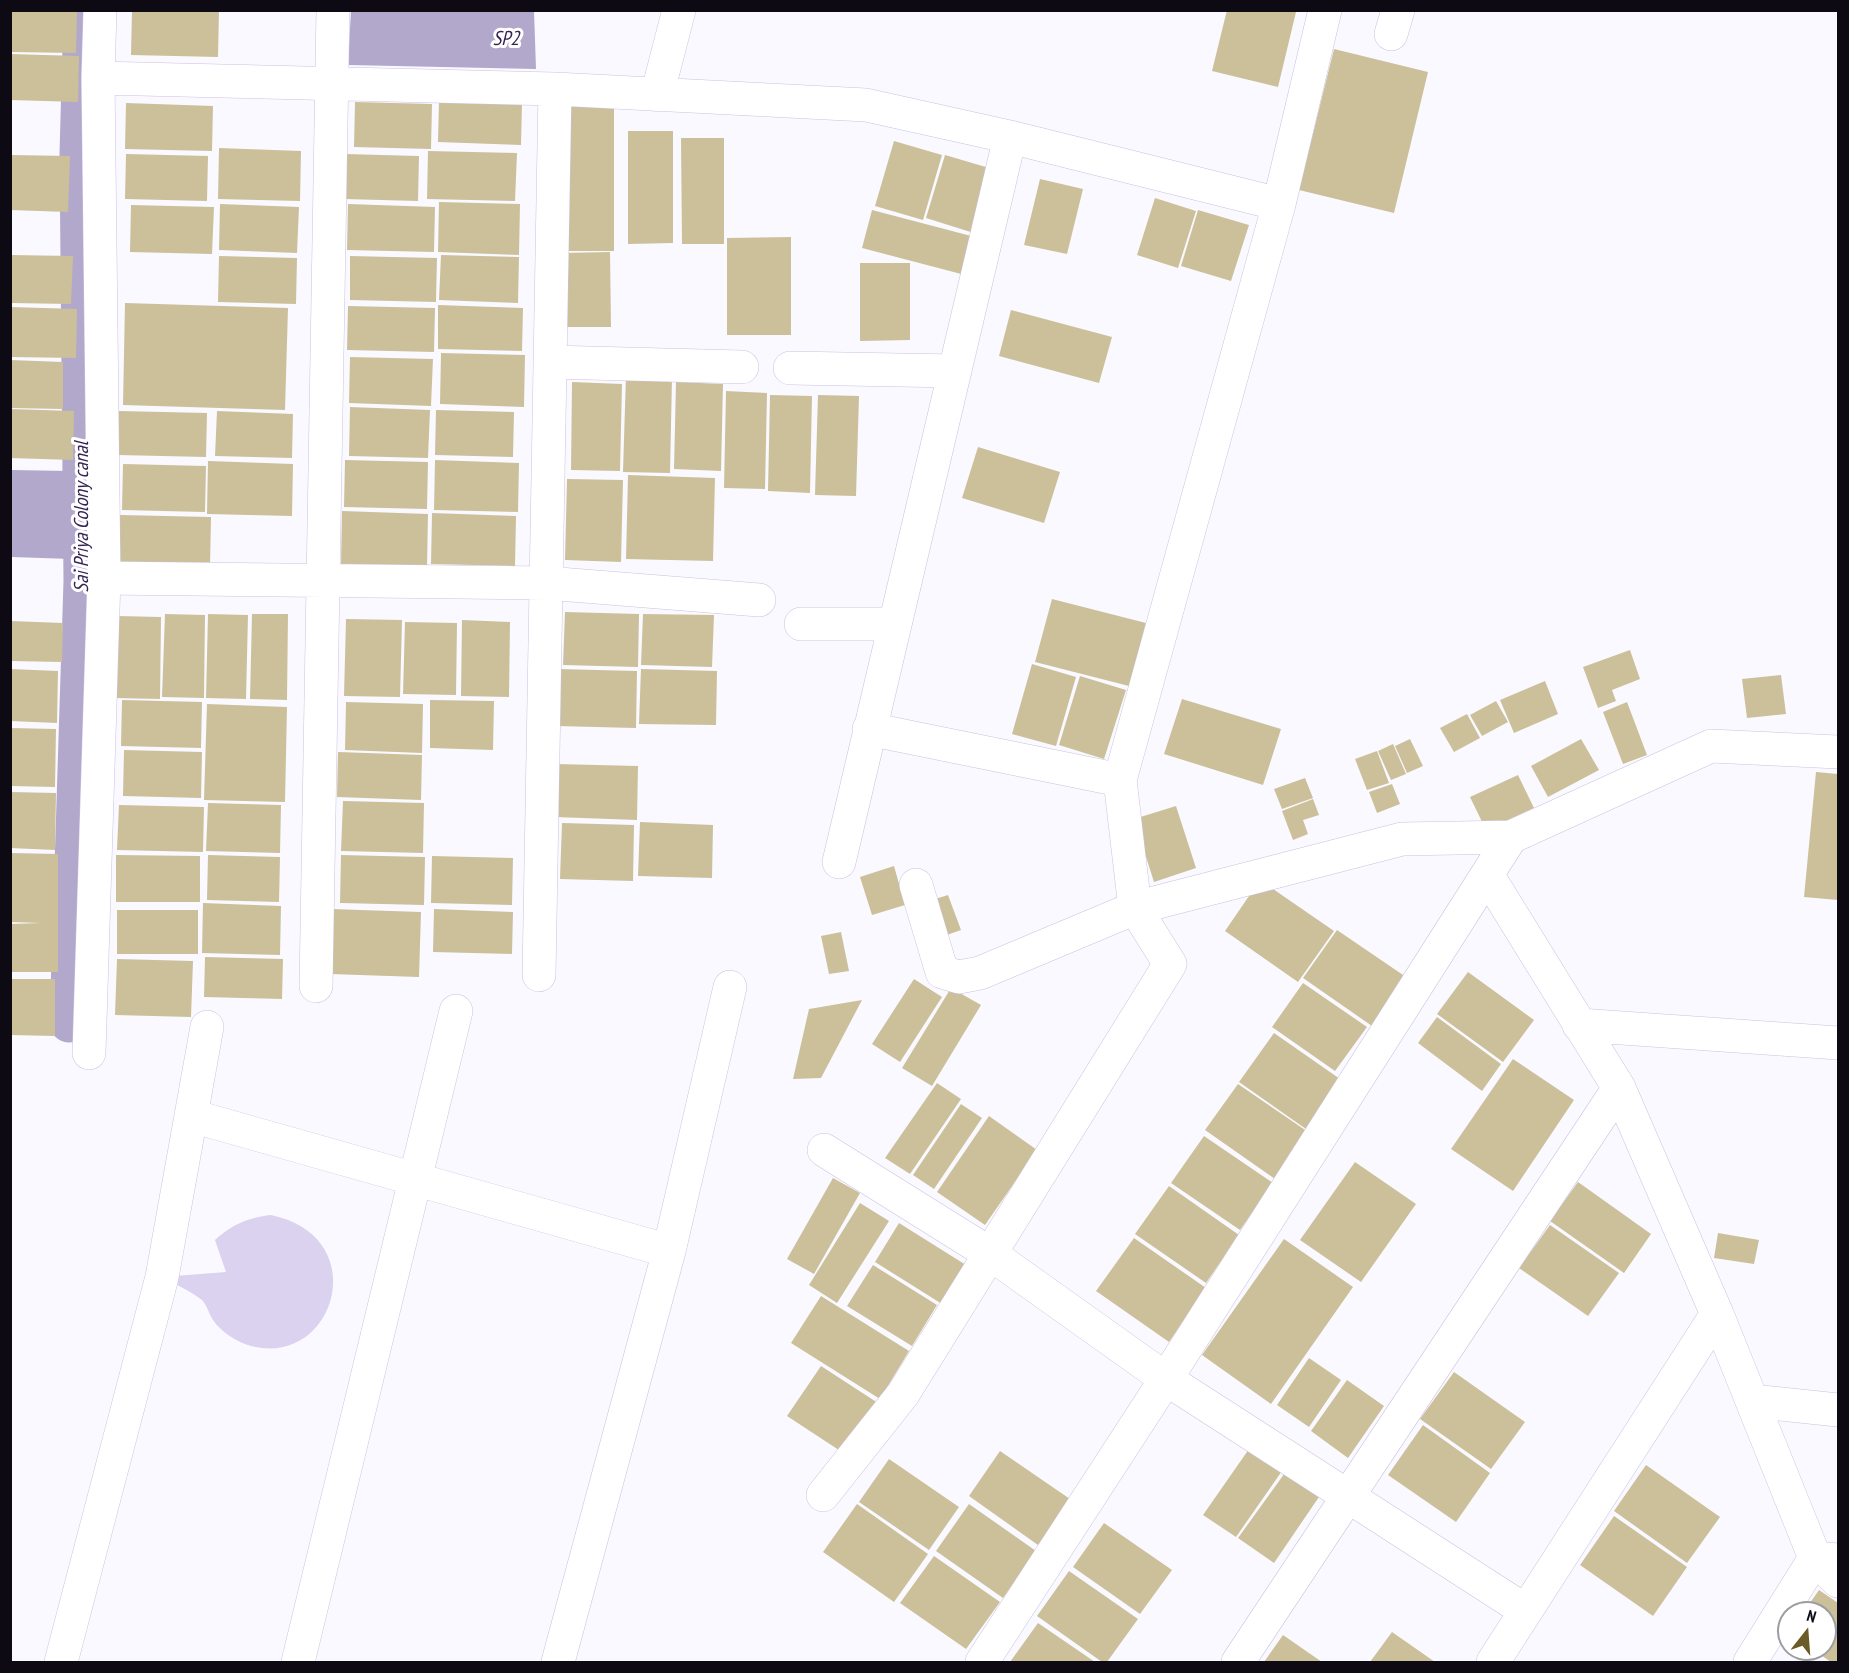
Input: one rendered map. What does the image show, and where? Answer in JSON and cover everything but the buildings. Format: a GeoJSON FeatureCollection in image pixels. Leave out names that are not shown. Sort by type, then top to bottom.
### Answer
{"type":"FeatureCollection","features":[{"type":"Feature","properties":{"kind":"street"},"geometry":{"type":"LineString","coordinates":[[89,1053],[105,578],[99,10]]}},
{"type":"Feature","properties":{"kind":"street"},"geometry":{"type":"LineString","coordinates":[[316,986],[333,10]]}},
{"type":"Feature","properties":{"kind":"street"},"geometry":{"type":"LineString","coordinates":[[657,95],[679,10]]}},
{"type":"Feature","properties":{"kind":"street"},"geometry":{"type":"LineString","coordinates":[[823,1495],[903,1394],[992,1255],[1170,964],[1135,908],[1119,780],[1279,204],[1325,10]]}},
{"type":"Feature","properties":{"kind":"street"},"geometry":{"type":"LineString","coordinates":[[98,78],[555,89],[866,105],[1010,137],[1279,204]]}},
{"type":"Feature","properties":{"kind":"street"},"geometry":{"type":"LineString","coordinates":[[539,975],[555,89]]}},
{"type":"Feature","properties":{"kind":"street"},"geometry":{"type":"LineString","coordinates":[[839,862],[1010,137]]}},
{"type":"Feature","properties":{"kind":"street"},"geometry":{"type":"LineString","coordinates":[[550,362],[742,367]]}},
{"type":"Feature","properties":{"kind":"street"},"geometry":{"type":"LineString","coordinates":[[790,368],[955,371]]}},
{"type":"Feature","properties":{"kind":"street"},"geometry":{"type":"LineString","coordinates":[[105,578],[546,583],[759,600]]}},
{"type":"Feature","properties":{"kind":"street"},"geometry":{"type":"LineString","coordinates":[[801,624],[894,624]]}},
{"type":"Feature","properties":{"kind":"street"},"geometry":{"type":"LineString","coordinates":[[869,729],[1119,780]]}},
{"type":"Feature","properties":{"kind":"street"},"geometry":{"type":"LineString","coordinates":[[916,885],[942,972],[959,977],[980,973],[1135,908],[1402,838],[1511,837],[1711,746],[1839,752]]}},
{"type":"Feature","properties":{"kind":"street"},"geometry":{"type":"LineString","coordinates":[[981,1662],[1166,1379],[1511,837]]}},
{"type":"Feature","properties":{"kind":"street"},"geometry":{"type":"LineString","coordinates":[[1488,876],[1619,1088],[1717,1314],[1752,1401],[1839,1581]]}},
{"type":"Feature","properties":{"kind":"street"},"geometry":{"type":"LineString","coordinates":[[558,1662],[669,1251],[730,987]]}},
{"type":"Feature","properties":{"kind":"street"},"geometry":{"type":"LineString","coordinates":[[298,1662],[456,1011]]}},
{"type":"Feature","properties":{"kind":"street"},"geometry":{"type":"LineString","coordinates":[[1580,1025],[1839,1043]]}},
{"type":"Feature","properties":{"kind":"street"},"geometry":{"type":"LineString","coordinates":[[61,1662],[162,1277],[207,1026]]}},
{"type":"Feature","properties":{"kind":"street"},"geometry":{"type":"LineString","coordinates":[[1238,1662],[1619,1088]]}},
{"type":"Feature","properties":{"kind":"street"},"geometry":{"type":"LineString","coordinates":[[192,1116],[669,1251]]}},
{"type":"Feature","properties":{"kind":"street"},"geometry":{"type":"LineString","coordinates":[[824,1150],[992,1255],[1166,1379],[1526,1611]]}},
{"type":"Feature","properties":{"kind":"street"},"geometry":{"type":"LineString","coordinates":[[1493,1662],[1717,1314]]}},
{"type":"Feature","properties":{"kind":"street"},"geometry":{"type":"LineString","coordinates":[[1752,1401],[1839,1410]]}},
{"type":"Feature","properties":{"kind":"street"},"geometry":{"type":"LineString","coordinates":[[1750,1662],[1827,1559]]}},
{"type":"Feature","properties":{"kind":"shaded area"},"geometry":{"type":"Polygon","coordinates":[[[271,1215],[303,1228],[324,1248],[333,1272],[331,1297],[322,1320],[304,1338],[280,1348],[251,1346],[235,1339],[216,1324],[202,1300],[162,1277],[226,1272],[215,1240],[241,1223],[271,1215]]]}},
{"type":"Feature","properties":{"kind":"water","name":"SP2"},"geometry":{"type":"Polygon","coordinates":[[[351,11],[534,11],[536,69],[348,65],[351,11]]]}},
{"type":"Feature","properties":{"kind":"water"},"geometry":{"type":"Polygon","coordinates":[[[11,470],[69,471],[72,559],[11,557],[11,470]]]}},
{"type":"Feature","properties":{"kind":"waterway","name":"Sai Priya Colony canal"},"geometry":{"type":"LineString","coordinates":[[69,1023],[83,581],[79,154],[83,10]]}}]}
